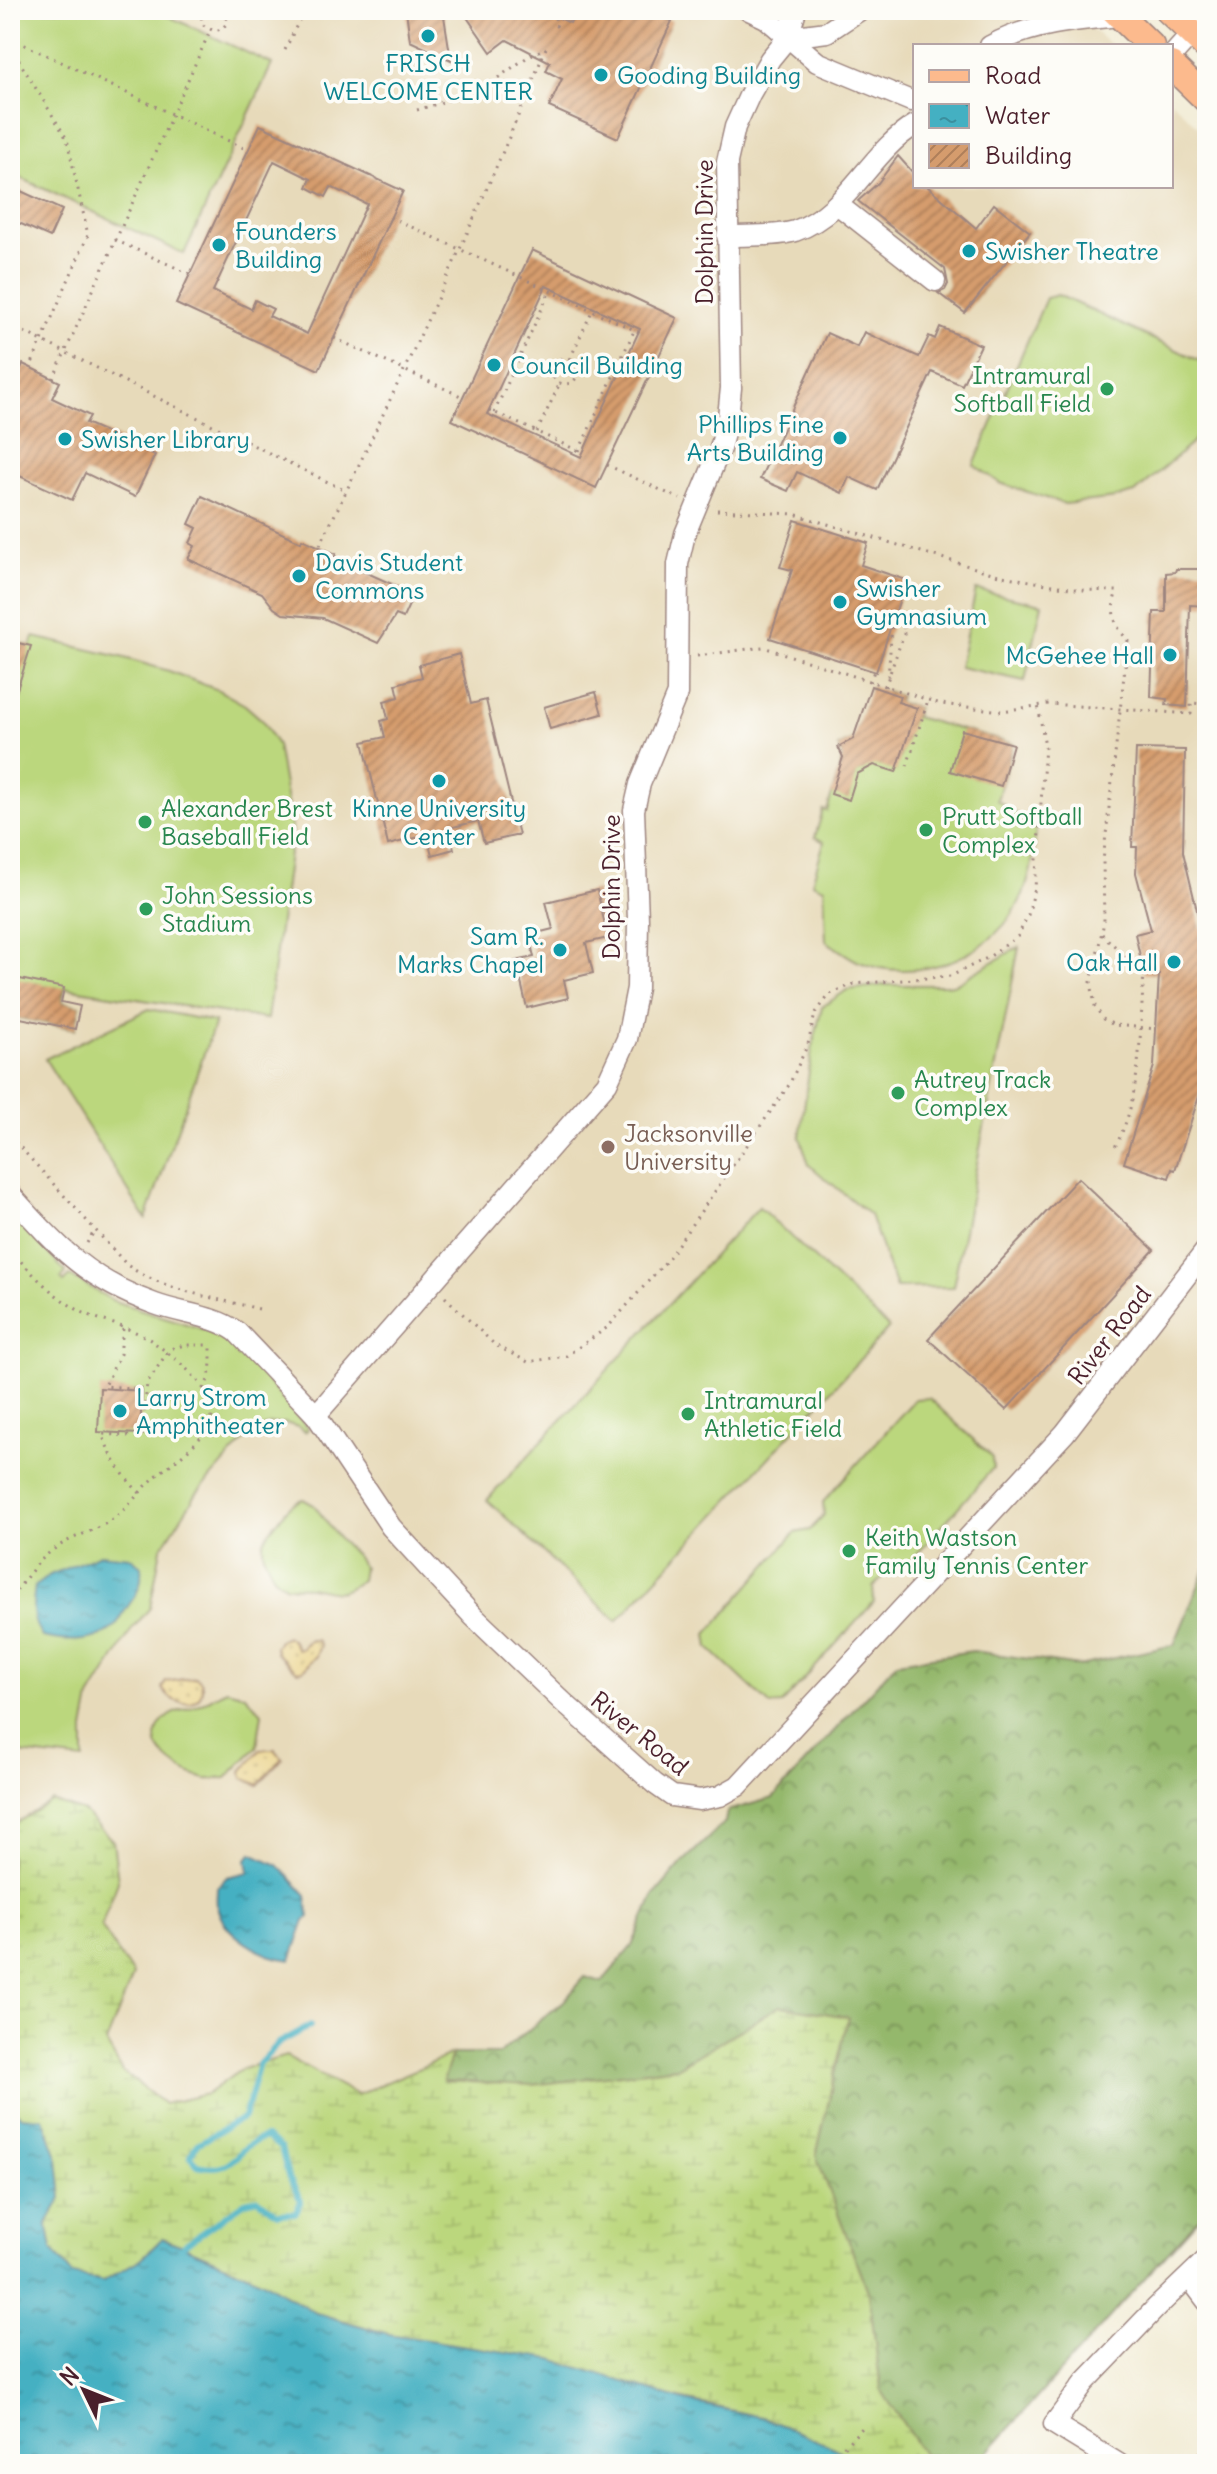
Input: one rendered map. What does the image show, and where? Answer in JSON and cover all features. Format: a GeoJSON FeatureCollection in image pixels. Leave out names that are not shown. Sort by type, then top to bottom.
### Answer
{"type":"FeatureCollection","features":[{"type":"Feature","properties":{"kind":"main road"},"geometry":{"type":"LineString","coordinates":[[1168,10],[1202,33]]}},
{"type":"Feature","properties":{"kind":"main road"},"geometry":{"type":"LineString","coordinates":[[1117,13],[1149,44]]}},
{"type":"Feature","properties":{"kind":"main road"},"geometry":{"type":"LineString","coordinates":[[1173,67],[1207,100]]}},
{"type":"Feature","properties":{"kind":"street"},"geometry":{"type":"LineString","coordinates":[[749,10],[766,18],[817,62],[913,98],[909,114],[913,121]]}},
{"type":"Feature","properties":{"kind":"street","name":"Dolphin Drive"},"geometry":{"type":"LineString","coordinates":[[316,1415],[607,1083],[627,1039],[637,988],[634,810],[640,784],[677,694],[678,564],[695,507],[720,449],[731,388],[727,162],[735,127],[770,59],[788,37],[796,10]]}},
{"type":"Feature","properties":{"kind":"street"},"geometry":{"type":"LineString","coordinates":[[788,37],[827,32],[860,10]]}},
{"type":"Feature","properties":{"kind":"street"},"geometry":{"type":"LineString","coordinates":[[994,44],[1017,33],[1117,13]]}},
{"type":"Feature","properties":{"kind":"street"},"geometry":{"type":"LineString","coordinates":[[1173,55],[1202,33]]}},
{"type":"Feature","properties":{"kind":"street"},"geometry":{"type":"LineString","coordinates":[[727,236],[794,231],[818,219],[837,204],[896,138],[913,125]]}},
{"type":"Feature","properties":{"kind":"street"},"geometry":{"type":"LineString","coordinates":[[837,204],[935,281]]}},
{"type":"Feature","properties":{"kind":"street","name":"River Road"},"geometry":{"type":"LineString","coordinates":[[10,1194],[64,1253],[94,1276],[154,1304],[227,1324],[316,1415],[382,1516],[473,1616],[655,1784],[680,1798],[710,1798],[738,1786],[1039,1462],[1088,1405],[1207,1249]]}},
{"type":"Feature","properties":{"kind":"street"},"geometry":{"type":"LineString","coordinates":[[1119,2464],[1054,2424],[1085,2382],[1207,2259]]}},
{"type":"Feature","properties":{"kind":"street"},"geometry":{"type":"LineString","coordinates":[[1189,2277],[1207,2301]]}},
{"type":"Feature","properties":{"kind":"path"},"geometry":{"type":"LineString","coordinates":[[202,10],[201,20],[210,31]]}},
{"type":"Feature","properties":{"kind":"path"},"geometry":{"type":"LineString","coordinates":[[210,31],[225,27],[228,19],[226,10]]}},
{"type":"Feature","properties":{"kind":"path"},"geometry":{"type":"LineString","coordinates":[[285,50],[304,10]]}},
{"type":"Feature","properties":{"kind":"path"},"geometry":{"type":"LineString","coordinates":[[554,10],[556,26],[564,10]]}},
{"type":"Feature","properties":{"kind":"path"},"geometry":{"type":"LineString","coordinates":[[53,379],[210,31]]}},
{"type":"Feature","properties":{"kind":"path"},"geometry":{"type":"LineString","coordinates":[[10,38],[248,150]]}},
{"type":"Feature","properties":{"kind":"path"},"geometry":{"type":"LineString","coordinates":[[10,46],[67,139],[88,235],[30,368]]}},
{"type":"Feature","properties":{"kind":"path"},"geometry":{"type":"LineString","coordinates":[[320,545],[460,250],[546,48],[529,56],[479,91],[417,110]]}},
{"type":"Feature","properties":{"kind":"path"},"geometry":{"type":"LineString","coordinates":[[390,217],[637,331],[581,452],[492,412],[550,291]]}},
{"type":"Feature","properties":{"kind":"path"},"geometry":{"type":"LineString","coordinates":[[115,240],[190,274]]}},
{"type":"Feature","properties":{"kind":"path"},"geometry":{"type":"LineString","coordinates":[[570,359],[592,311]]}},
{"type":"Feature","properties":{"kind":"path"},"geometry":{"type":"LineString","coordinates":[[10,325],[346,491]]}},
{"type":"Feature","properties":{"kind":"path"},"geometry":{"type":"LineString","coordinates":[[334,338],[463,397]]}},
{"type":"Feature","properties":{"kind":"path"},"geometry":{"type":"LineString","coordinates":[[558,359],[570,359],[578,370],[576,378],[568,384],[559,383],[553,378],[552,366],[558,359]]}},
{"type":"Feature","properties":{"kind":"path"},"geometry":{"type":"LineString","coordinates":[[10,381],[20,386]]}},
{"type":"Feature","properties":{"kind":"path"},"geometry":{"type":"LineString","coordinates":[[537,432],[559,383]]}},
{"type":"Feature","properties":{"kind":"path"},"geometry":{"type":"LineString","coordinates":[[607,465],[695,507],[794,514],[1002,576],[1081,590],[1117,591],[1112,605],[1114,619],[1119,631],[1128,640],[1103,861],[1104,922],[1091,982],[1095,1006],[1103,1019],[1114,1025],[1156,1029]]}},
{"type":"Feature","properties":{"kind":"path"},"geometry":{"type":"LineString","coordinates":[[885,687],[906,628],[892,624],[888,678]]}},
{"type":"Feature","properties":{"kind":"path"},"geometry":{"type":"LineString","coordinates":[[677,660],[763,647],[894,692],[971,709],[1002,711],[1049,704],[1191,714],[1191,703],[1207,704]]}},
{"type":"Feature","properties":{"kind":"path"},"geometry":{"type":"LineString","coordinates":[[870,682],[874,671]]}},
{"type":"Feature","properties":{"kind":"path"},"geometry":{"type":"LineString","coordinates":[[907,766],[928,700]]}},
{"type":"Feature","properties":{"kind":"path"},"geometry":{"type":"LineString","coordinates":[[431,1283],[495,1345],[528,1362],[566,1356],[608,1327],[667,1260],[789,1085],[808,1044],[815,1014],[830,994],[854,984],[951,976],[989,957],[1018,936],[1028,915],[1035,888],[1045,746],[1038,705]]}},
{"type":"Feature","properties":{"kind":"path"},"geometry":{"type":"LineString","coordinates":[[1102,934],[1144,974],[1138,1071],[1129,1110],[1115,1147]]}},
{"type":"Feature","properties":{"kind":"path"},"geometry":{"type":"LineString","coordinates":[[10,1136],[127,1265],[137,1272],[160,1282],[263,1310]]}},
{"type":"Feature","properties":{"kind":"path"},"geometry":{"type":"LineString","coordinates":[[81,1253],[95,1230]]}},
{"type":"Feature","properties":{"kind":"path"},"geometry":{"type":"LineString","coordinates":[[10,1250],[36,1278],[70,1305],[135,1332],[167,1353],[203,1389],[212,1406],[212,1417],[205,1432],[176,1462],[153,1478],[110,1521],[58,1546],[31,1569],[10,1600]]}},
{"type":"Feature","properties":{"kind":"path"},"geometry":{"type":"LineString","coordinates":[[123,1329],[120,1354],[105,1386],[146,1389]]}},
{"type":"Feature","properties":{"kind":"path"},"geometry":{"type":"LineString","coordinates":[[203,1389],[211,1371],[211,1345],[217,1335]]}},
{"type":"Feature","properties":{"kind":"path"},"geometry":{"type":"LineString","coordinates":[[140,1493],[128,1482],[111,1457],[102,1434],[142,1437],[147,1383],[167,1353],[185,1345],[211,1345]]}},
{"type":"Feature","properties":{"kind":"path"},"geometry":{"type":"LineString","coordinates":[[827,2464],[864,2426]]}},
{"type":"Feature","properties":{"kind":"shaded area","name":"Jacksonville University"},"geometry":{"type":"Polygon","coordinates":[[[10,10],[1070,10],[1110,44],[913,44],[913,188],[1173,188],[1173,102],[1207,136],[1207,2209],[977,2464],[871,2464],[765,2418],[389,2334],[62,2198],[10,2109],[10,10]]]}},
{"type":"Feature","properties":{"kind":"green space"},"geometry":{"type":"Polygon","coordinates":[[[19,10],[155,10],[272,64],[184,254],[10,173],[10,30],[19,10]]]}},
{"type":"Feature","properties":{"kind":"green space","name":"Intramural Softball Field"},"geometry":{"type":"Polygon","coordinates":[[[1058,295],[1207,364],[1207,414],[1202,426],[1191,444],[1135,493],[1065,504],[1000,483],[974,465],[1046,298],[1058,295]]]}},
{"type":"Feature","properties":{"kind":"green space"},"geometry":{"type":"Polygon","coordinates":[[[976,590],[1042,604],[1025,681],[959,667],[976,590]]]}},
{"type":"Feature","properties":{"kind":"green space","name":"John Sessions Stadium"},"geometry":{"type":"Polygon","coordinates":[[[34,637],[169,671],[218,690],[245,705],[262,720],[277,745],[292,831],[267,1019],[65,988],[62,1002],[80,1006],[75,1029],[10,1016],[10,641],[31,646],[34,637]]]}},
{"type":"Feature","properties":{"kind":"green space","name":"Prutt Softball Complex"},"geometry":{"type":"Polygon","coordinates":[[[886,691],[900,696],[898,702],[917,708],[915,717],[1013,744],[997,800],[1036,828],[1029,878],[1023,894],[995,934],[976,949],[954,960],[905,970],[880,968],[857,961],[826,941],[824,888],[812,883],[824,842],[815,837],[823,810],[827,811],[843,757],[838,747],[856,738],[886,691]]]}},
{"type":"Feature","properties":{"kind":"green space","name":"Autrey Track Complex"},"geometry":{"type":"Polygon","coordinates":[[[1019,947],[953,1287],[896,1288],[870,1215],[809,1165],[800,1137],[812,1049],[822,1007],[847,990],[884,985],[953,985],[1019,947]]]}},
{"type":"Feature","properties":{"kind":"green space"},"geometry":{"type":"Polygon","coordinates":[[[149,1009],[215,1022],[146,1219],[45,1059],[149,1009]]]}},
{"type":"Feature","properties":{"kind":"green space","name":"Intramural Athletic Field"},"geometry":{"type":"Polygon","coordinates":[[[759,1207],[889,1328],[617,1621],[487,1500],[759,1207]]]}},
{"type":"Feature","properties":{"kind":"green space"},"geometry":{"type":"Polygon","coordinates":[[[10,1213],[66,1272],[61,1279],[64,1282],[70,1276],[114,1301],[224,1336],[235,1343],[308,1429],[305,1432],[285,1423],[270,1424],[252,1432],[197,1493],[161,1549],[150,1608],[132,1629],[90,1698],[84,1730],[84,1760],[10,1752],[10,1213]]]}},
{"type":"Feature","properties":{"kind":"green space","name":"Keith Wastson Family Tennis Center"},"geometry":{"type":"Polygon","coordinates":[[[929,1398],[992,1457],[993,1468],[903,1570],[891,1570],[873,1587],[874,1602],[782,1704],[770,1705],[709,1648],[707,1634],[795,1533],[810,1530],[824,1515],[823,1502],[915,1399],[929,1398]]]}},
{"type":"Feature","properties":{"kind":"green space"},"geometry":{"type":"Polygon","coordinates":[[[303,1499],[314,1505],[363,1568],[361,1580],[347,1589],[336,1592],[288,1586],[277,1580],[269,1567],[263,1551],[264,1540],[287,1509],[303,1499]]]}},
{"type":"Feature","properties":{"kind":"green space"},"geometry":{"type":"Polygon","coordinates":[[[1207,1565],[1207,2209],[977,2464],[930,2464],[881,2390],[869,2294],[816,2156],[848,2017],[780,2006],[678,2067],[533,2085],[443,2081],[452,2054],[499,2054],[564,2001],[585,1977],[602,1982],[632,1946],[653,1897],[682,1863],[725,1822],[727,1811],[773,1798],[897,1662],[973,1651],[1079,1666],[1174,1645],[1207,1565]]]}},
{"type":"Feature","properties":{"kind":"green space"},"geometry":{"type":"Polygon","coordinates":[[[227,1690],[245,1695],[262,1713],[257,1747],[226,1778],[206,1779],[186,1772],[160,1750],[156,1740],[157,1730],[171,1715],[227,1690]]]}},
{"type":"Feature","properties":{"kind":"green space"},"geometry":{"type":"Polygon","coordinates":[[[51,1801],[84,1812],[113,1841],[118,1881],[101,1926],[133,1975],[106,2043],[123,2072],[164,2104],[207,2094],[242,2069],[286,2056],[357,2095],[452,2054],[443,2081],[533,2085],[678,2067],[780,2006],[848,2017],[816,2156],[869,2294],[881,2390],[930,2464],[871,2464],[765,2418],[389,2334],[316,2313],[263,2281],[163,2238],[141,2259],[103,2281],[72,2275],[52,2249],[47,2223],[62,2197],[22,2116],[10,2109],[10,1827],[51,1801]]]}},
{"type":"Feature","properties":{"kind":"sand"},"geometry":{"type":"Polygon","coordinates":[[[287,1637],[297,1649],[312,1640],[317,1640],[320,1645],[316,1656],[303,1670],[297,1671],[276,1653],[275,1646],[287,1637]]]}},
{"type":"Feature","properties":{"kind":"sand"},"geometry":{"type":"Polygon","coordinates":[[[196,1677],[201,1681],[202,1690],[195,1701],[181,1703],[162,1688],[166,1682],[196,1677]]]}},
{"type":"Feature","properties":{"kind":"sand"},"geometry":{"type":"Polygon","coordinates":[[[275,1749],[282,1758],[258,1785],[243,1778],[242,1771],[260,1750],[275,1749]]]}},
{"type":"Feature","properties":{"kind":"water"},"geometry":{"type":"Polygon","coordinates":[[[100,1554],[130,1557],[141,1566],[139,1588],[118,1622],[106,1633],[89,1639],[70,1641],[42,1637],[33,1613],[35,1586],[50,1575],[100,1554]]]}},
{"type":"Feature","properties":{"kind":"water"},"geometry":{"type":"Polygon","coordinates":[[[252,1853],[278,1865],[306,1895],[309,1917],[305,1920],[291,1960],[257,1950],[236,1935],[221,1917],[217,1887],[227,1877],[249,1872],[247,1859],[252,1853]]]}},
{"type":"Feature","properties":{"kind":"water"},"geometry":{"type":"Polygon","coordinates":[[[10,2109],[22,2116],[43,2118],[58,2159],[62,2198],[47,2223],[52,2249],[72,2275],[103,2281],[141,2259],[163,2238],[263,2281],[316,2313],[389,2334],[552,2359],[681,2400],[765,2418],[871,2464],[10,2464],[10,2109]]]}},
{"type":"Feature","properties":{"kind":"building","name":"FRISCH WELCOME CENTER"},"geometry":{"type":"Polygon","coordinates":[[[406,10],[443,10],[451,60],[410,41],[406,10]]]}},
{"type":"Feature","properties":{"kind":"building","name":"Gooding Building"},"geometry":{"type":"Polygon","coordinates":[[[462,10],[542,10],[570,23],[576,10],[591,15],[593,10],[648,10],[672,21],[618,138],[549,107],[562,79],[546,71],[550,62],[507,40],[491,52],[462,10]]]}},
{"type":"Feature","properties":{"kind":"building","name":"Founders Building"},"geometry":{"type":"Polygon","coordinates":[[[260,125],[403,191],[319,370],[176,304],[260,125]],[[274,161],[213,291],[251,309],[255,300],[273,309],[269,316],[307,334],[367,204],[331,187],[326,197],[307,187],[311,179],[274,161]]]}},
{"type":"Feature","properties":{"kind":"building","name":"Swisher Theatre"},"geometry":{"type":"Polygon","coordinates":[[[898,156],[913,173],[913,188],[929,188],[976,228],[994,204],[1030,232],[965,313],[938,293],[945,290],[948,284],[945,269],[858,201],[878,183],[898,156]]]}},
{"type":"Feature","properties":{"kind":"building"},"geometry":{"type":"Polygon","coordinates":[[[10,186],[62,210],[50,237],[10,219],[10,186]]]}},
{"type":"Feature","properties":{"kind":"building","name":"Council Building"},"geometry":{"type":"Polygon","coordinates":[[[532,250],[677,318],[596,488],[452,420],[532,250]],[[546,286],[487,414],[581,457],[640,329],[546,286]]]}},
{"type":"Feature","properties":{"kind":"building","name":"Phillips Fine Arts Building"},"geometry":{"type":"Polygon","coordinates":[[[940,327],[981,345],[962,385],[932,372],[877,490],[849,477],[842,493],[797,472],[788,491],[760,479],[827,333],[857,347],[864,332],[919,357],[929,336],[935,339],[940,327]]]}},
{"type":"Feature","properties":{"kind":"building","name":"Swisher Library"},"geometry":{"type":"Polygon","coordinates":[[[23,364],[60,382],[52,398],[90,416],[86,423],[155,455],[135,497],[85,473],[72,500],[13,473],[17,466],[10,463],[10,392],[23,364]]]}},
{"type":"Feature","properties":{"kind":"building","name":"Davis Student Commons"},"geometry":{"type":"Polygon","coordinates":[[[202,496],[301,542],[302,539],[336,554],[334,558],[414,594],[403,618],[396,615],[378,643],[323,618],[283,614],[262,593],[188,559],[195,546],[190,543],[197,528],[189,524],[202,496]]]}},
{"type":"Feature","properties":{"kind":"building","name":"Swisher Gymnasium"},"geometry":{"type":"Polygon","coordinates":[[[795,520],[868,543],[861,565],[906,580],[876,672],[770,638],[792,570],[780,567],[795,520]]]}},
{"type":"Feature","properties":{"kind":"building","name":"McGehee Hall"},"geometry":{"type":"Polygon","coordinates":[[[1176,569],[1207,569],[1207,606],[1190,605],[1187,707],[1166,705],[1167,699],[1151,697],[1154,612],[1166,612],[1166,573],[1175,572],[1176,569]]]}},
{"type":"Feature","properties":{"kind":"building"},"geometry":{"type":"Polygon","coordinates":[[[10,641],[31,646],[13,702],[10,701],[10,641]]]}},
{"type":"Feature","properties":{"kind":"building","name":"Kinne University Center"},"geometry":{"type":"Polygon","coordinates":[[[459,654],[471,704],[486,700],[519,835],[484,843],[478,821],[449,828],[454,849],[432,855],[427,835],[388,845],[363,742],[385,737],[381,721],[388,719],[384,701],[399,697],[396,684],[422,677],[419,665],[459,654]]]}},
{"type":"Feature","properties":{"kind":"building"},"geometry":{"type":"Polygon","coordinates":[[[871,686],[900,696],[898,702],[917,708],[896,772],[874,765],[857,774],[849,800],[831,794],[843,757],[838,747],[853,739],[871,686]]]}},
{"type":"Feature","properties":{"kind":"building"},"geometry":{"type":"Polygon","coordinates":[[[596,692],[602,714],[550,729],[544,707],[596,692]]]}},
{"type":"Feature","properties":{"kind":"building"},"geometry":{"type":"Polygon","coordinates":[[[962,730],[1013,744],[1001,786],[950,771],[962,730]]]}},
{"type":"Feature","properties":{"kind":"building","name":"Oak Hall"},"geometry":{"type":"Polygon","coordinates":[[[1136,749],[1185,750],[1183,852],[1207,964],[1206,1075],[1175,1170],[1172,1169],[1169,1178],[1124,1163],[1154,1066],[1159,974],[1144,974],[1135,934],[1151,930],[1136,873],[1137,847],[1132,847],[1136,749]]]}},
{"type":"Feature","properties":{"kind":"building","name":"Sam R. Marks Chapel"},"geometry":{"type":"Polygon","coordinates":[[[597,890],[608,938],[586,943],[593,973],[564,980],[568,998],[527,1008],[516,961],[534,957],[529,935],[553,929],[546,902],[597,890]]]}},
{"type":"Feature","properties":{"kind":"building"},"geometry":{"type":"Polygon","coordinates":[[[10,977],[64,988],[61,1002],[80,1006],[75,1029],[10,1016],[10,977]]]}},
{"type":"Feature","properties":{"kind":"building"},"geometry":{"type":"Polygon","coordinates":[[[1078,1178],[1154,1250],[1006,1410],[928,1339],[1078,1178]]]}},
{"type":"Feature","properties":{"kind":"building","name":"Larry Strom Amphitheater"},"geometry":{"type":"Polygon","coordinates":[[[100,1388],[142,1391],[140,1434],[98,1432],[100,1388]]]}},
{"type":"Feature","properties":{"kind":"waterway"},"geometry":{"type":"LineString","coordinates":[[183,2246],[245,2202],[258,2199],[277,2214],[296,2213],[301,2201],[288,2176],[281,2148],[266,2137],[221,2166],[197,2165],[190,2156],[197,2144],[244,2117],[259,2064],[279,2043],[310,2026]]}},
{"type":"Feature","properties":{"kind":"place","name":"FRISCH WELCOME CENTER"},"geometry":{"type":"Point","coordinates":[428,36]}},
{"type":"Feature","properties":{"kind":"place","name":"Gooding Building"},"geometry":{"type":"Point","coordinates":[601,75]}},
{"type":"Feature","properties":{"kind":"place","name":"Founders Building"},"geometry":{"type":"Point","coordinates":[219,245]}},
{"type":"Feature","properties":{"kind":"place","name":"Swisher Theatre"},"geometry":{"type":"Point","coordinates":[969,251]}},
{"type":"Feature","properties":{"kind":"place","name":"Council Building"},"geometry":{"type":"Point","coordinates":[494,365]}},
{"type":"Feature","properties":{"kind":"place","name":"Intramural Softball Field"},"geometry":{"type":"Point","coordinates":[1107,389]}},
{"type":"Feature","properties":{"kind":"place","name":"Phillips Fine Arts Building"},"geometry":{"type":"Point","coordinates":[840,438]}},
{"type":"Feature","properties":{"kind":"place","name":"Swisher Library"},"geometry":{"type":"Point","coordinates":[65,439]}},
{"type":"Feature","properties":{"kind":"place","name":"Davis Student Commons"},"geometry":{"type":"Point","coordinates":[299,576]}},
{"type":"Feature","properties":{"kind":"place","name":"Swisher Gymnasium"},"geometry":{"type":"Point","coordinates":[840,602]}},
{"type":"Feature","properties":{"kind":"place","name":"McGehee Hall"},"geometry":{"type":"Point","coordinates":[1170,655]}},
{"type":"Feature","properties":{"kind":"place","name":"Kinne University Center"},"geometry":{"type":"Point","coordinates":[439,781]}},
{"type":"Feature","properties":{"kind":"place","name":"Alexander Brest Baseball Field"},"geometry":{"type":"Point","coordinates":[145,822]}},
{"type":"Feature","properties":{"kind":"place","name":"Prutt Softball Complex"},"geometry":{"type":"Point","coordinates":[926,830]}},
{"type":"Feature","properties":{"kind":"place","name":"John Sessions Stadium"},"geometry":{"type":"Point","coordinates":[146,909]}},
{"type":"Feature","properties":{"kind":"place","name":"Sam R. Marks Chapel"},"geometry":{"type":"Point","coordinates":[560,950]}},
{"type":"Feature","properties":{"kind":"place","name":"Oak Hall"},"geometry":{"type":"Point","coordinates":[1174,962]}},
{"type":"Feature","properties":{"kind":"place","name":"Autrey Track Complex"},"geometry":{"type":"Point","coordinates":[898,1093]}},
{"type":"Feature","properties":{"kind":"place","name":"Jacksonville University"},"geometry":{"type":"Point","coordinates":[608,1147]}},
{"type":"Feature","properties":{"kind":"place","name":"Larry Strom Amphitheater"},"geometry":{"type":"Point","coordinates":[120,1411]}},
{"type":"Feature","properties":{"kind":"place","name":"Intramural Athletic Field"},"geometry":{"type":"Point","coordinates":[688,1414]}},
{"type":"Feature","properties":{"kind":"place","name":"Keith Wastson Family Tennis Center"},"geometry":{"type":"Point","coordinates":[849,1551]}}]}
